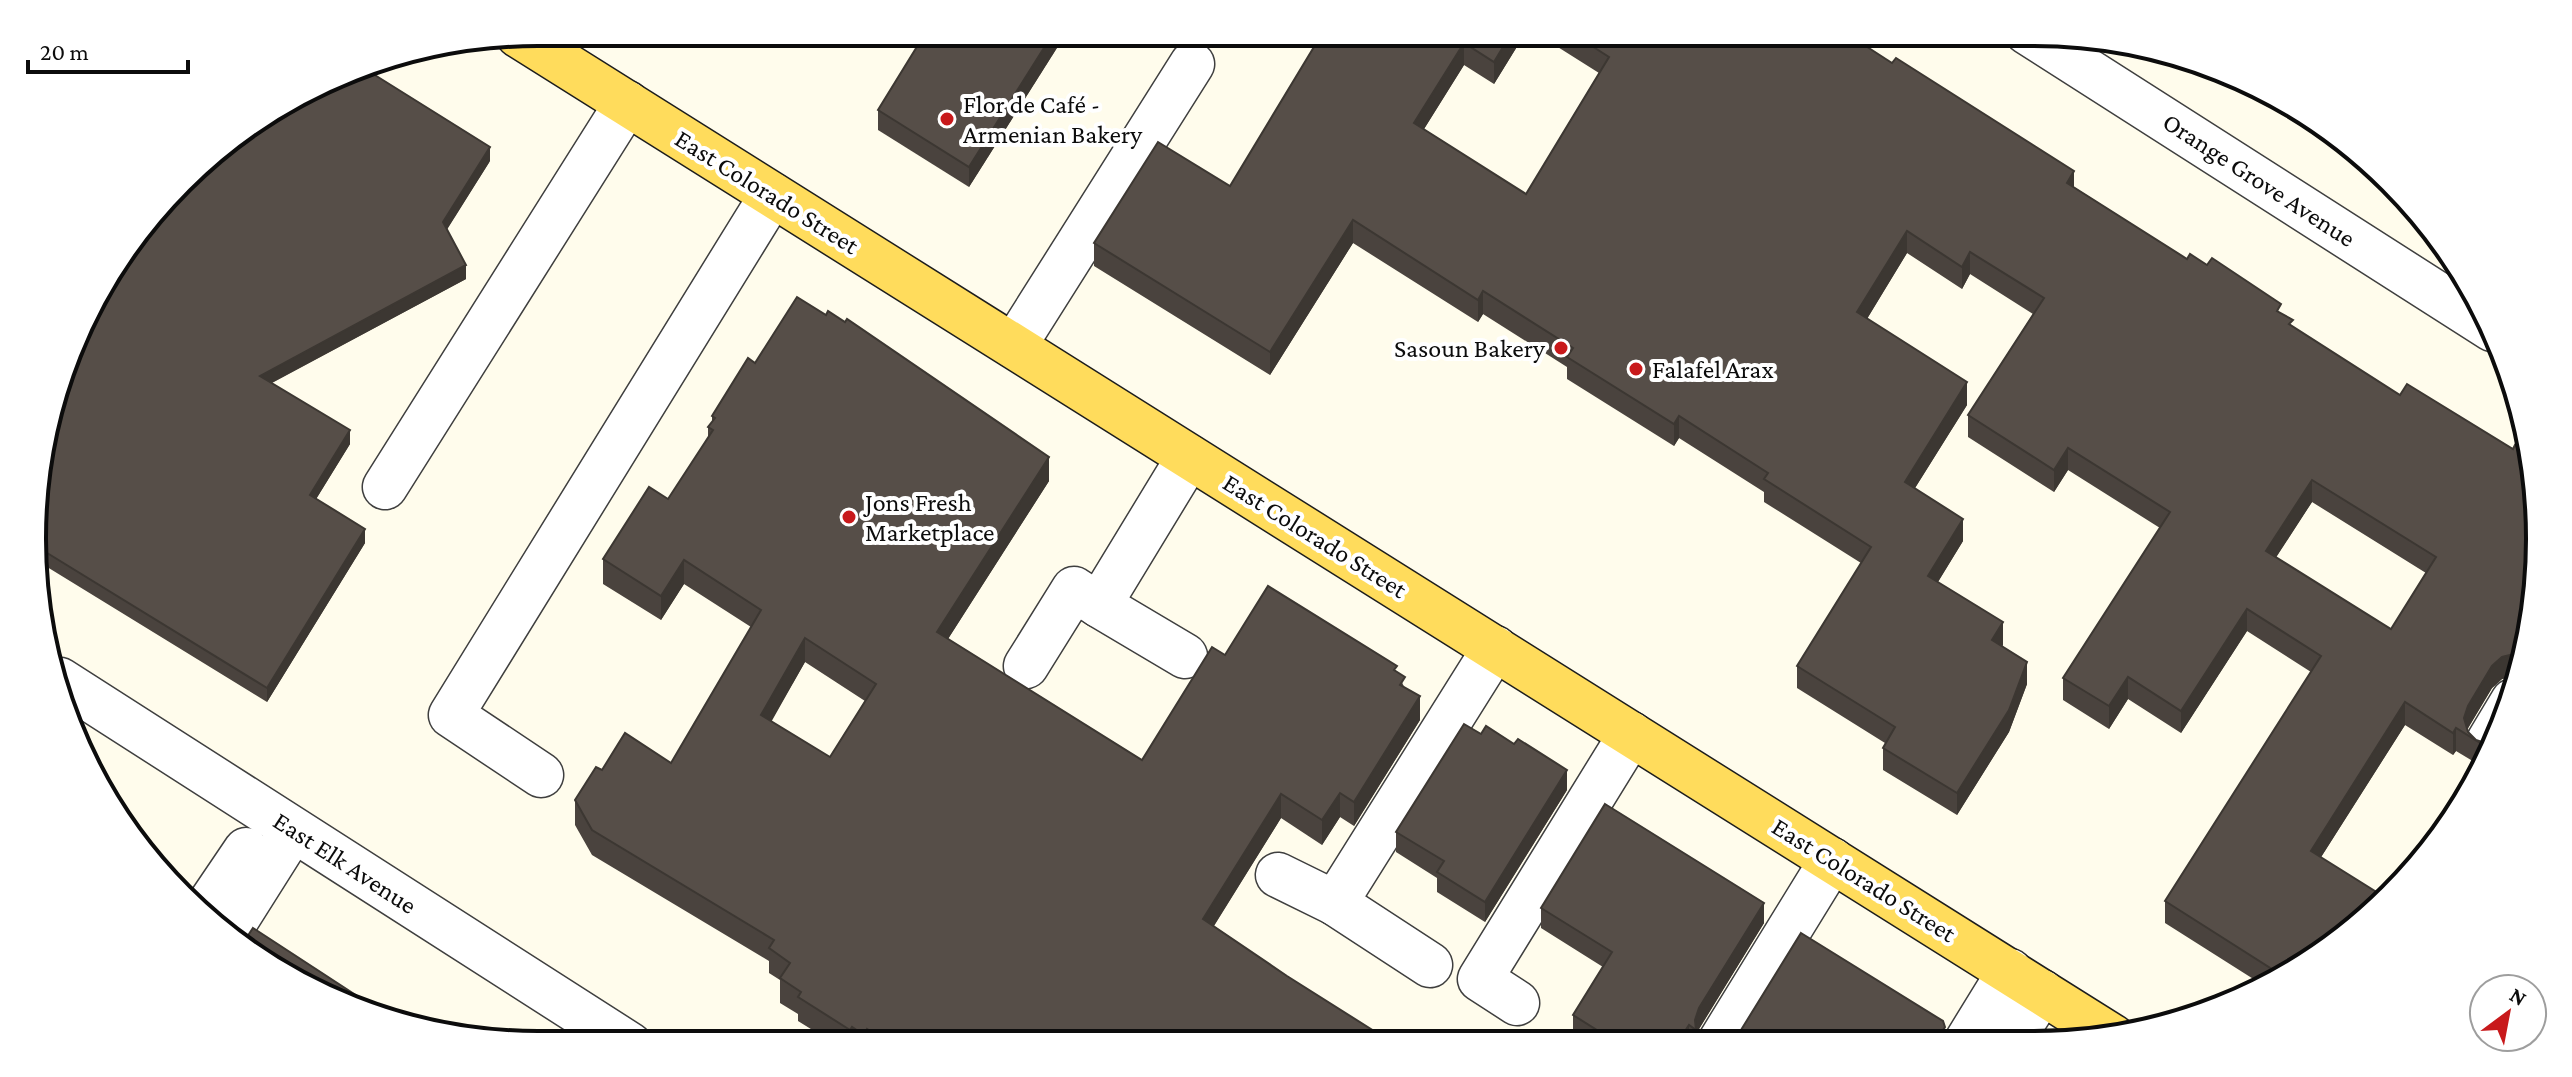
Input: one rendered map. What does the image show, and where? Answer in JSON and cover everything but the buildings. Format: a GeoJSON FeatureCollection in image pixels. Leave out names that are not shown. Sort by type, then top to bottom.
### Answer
{"type":"FeatureCollection","features":[{"type":"Feature","properties":{"kind":"main road","name":"East Colorado Street"},"geometry":{"type":"LineString","coordinates":[[536,46],[2097,1027]]}},
{"type":"Feature","properties":{"kind":"street","name":"Orange Grove Avenue"},"geometry":{"type":"LineString","coordinates":[[2050,46],[2473,317]]}},
{"type":"Feature","properties":{"kind":"street"},"geometry":{"type":"LineString","coordinates":[[1014,346],[1192,64]]}},
{"type":"Feature","properties":{"kind":"street"},"geometry":{"type":"LineString","coordinates":[[385,487],[627,103]]}},
{"type":"Feature","properties":{"kind":"street"},"geometry":{"type":"LineString","coordinates":[[541,775],[451,715],[772,195]]}},
{"type":"Feature","properties":{"kind":"street"},"geometry":{"type":"LineString","coordinates":[[1099,605],[1189,457]]}},
{"type":"Feature","properties":{"kind":"street"},"geometry":{"type":"LineString","coordinates":[[1026,666],[1074,589],[1185,656]]}},
{"type":"Feature","properties":{"kind":"street"},"geometry":{"type":"LineString","coordinates":[[1335,903],[1495,648]]}},
{"type":"Feature","properties":{"kind":"street","name":"East Elk Avenue"},"geometry":{"type":"LineString","coordinates":[[69,686],[608,1031]]}},
{"type":"Feature","properties":{"kind":"street"},"geometry":{"type":"LineString","coordinates":[[1517,1003],[1480,979],[1631,734]]}},
{"type":"Feature","properties":{"kind":"street"},"geometry":{"type":"LineString","coordinates":[[210,905],[281,822]]}},
{"type":"Feature","properties":{"kind":"street"},"geometry":{"type":"LineString","coordinates":[[232,923],[281,822]]}},
{"type":"Feature","properties":{"kind":"street"},"geometry":{"type":"LineString","coordinates":[[1727,1031],[1832,860]]}},
{"type":"Feature","properties":{"kind":"street"},"geometry":{"type":"LineString","coordinates":[[1278,875],[1335,903],[1430,965]]}},
{"type":"Feature","properties":{"kind":"street"},"geometry":{"type":"LineString","coordinates":[[2014,1031],[2026,982]]}},
{"type":"Feature","properties":{"kind":"street"},"geometry":{"type":"LineString","coordinates":[[1977,1031],[2026,982]]}},
{"type":"Feature","properties":{"kind":"place","name":"Flor de Café - Armenian Bakery"},"geometry":{"type":"Point","coordinates":[947,119]}},
{"type":"Feature","properties":{"kind":"place","name":"Sasoun Bakery"},"geometry":{"type":"Point","coordinates":[1561,348]}},
{"type":"Feature","properties":{"kind":"place","name":"Falafel Arax"},"geometry":{"type":"Point","coordinates":[1636,369]}},
{"type":"Feature","properties":{"kind":"place","name":"Jons Fresh Marketplace"},"geometry":{"type":"Point","coordinates":[849,517]}}]}
